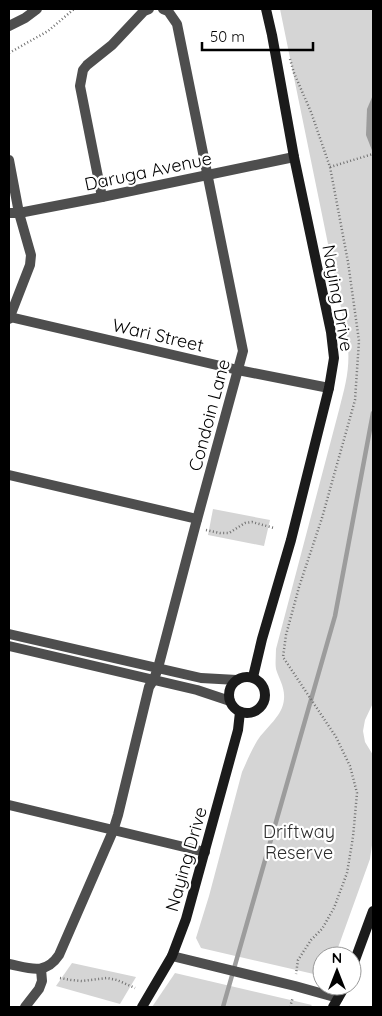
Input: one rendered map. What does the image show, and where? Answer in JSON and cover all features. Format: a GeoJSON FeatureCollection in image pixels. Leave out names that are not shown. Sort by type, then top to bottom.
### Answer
{"type":"FeatureCollection","features":[{"type":"Feature","properties":{"kind":"street"},"geometry":{"type":"LineString","coordinates":[[9,26],[37,9]]}},
{"type":"Feature","properties":{"kind":"street"},"geometry":{"type":"LineString","coordinates":[[102,197],[80,78],[87,65],[112,45],[144,11],[149,9]]}},
{"type":"Feature","properties":{"kind":"street","name":"Condoin Lane"},"geometry":{"type":"LineString","coordinates":[[41,969],[55,962],[59,955],[113,831],[148,687],[154,679],[158,668],[243,351],[177,24],[168,11],[163,9]]}},
{"type":"Feature","properties":{"kind":"street","name":"Naying Drive"},"geometry":{"type":"LineString","coordinates":[[253,677],[291,540],[329,388],[334,358],[331,332],[294,157],[266,9]]}},
{"type":"Feature","properties":{"kind":"street","name":"Daruga Avenue"},"geometry":{"type":"LineString","coordinates":[[14,213],[102,197],[294,157]]}},
{"type":"Feature","properties":{"kind":"street"},"geometry":{"type":"LineString","coordinates":[[9,160],[14,213],[31,255],[30,265],[9,318]]}},
{"type":"Feature","properties":{"kind":"street","name":"Wari Street"},"geometry":{"type":"LineString","coordinates":[[9,318],[238,370],[329,388]]}},
{"type":"Feature","properties":{"kind":"street"},"geometry":{"type":"LineString","coordinates":[[9,475],[197,519]]}},
{"type":"Feature","properties":{"kind":"street"},"geometry":{"type":"LineString","coordinates":[[9,634],[201,678],[237,680],[253,677],[259,680],[266,692],[266,698],[259,709],[246,713],[240,712],[234,707],[230,701],[230,689],[237,680]]}},
{"type":"Feature","properties":{"kind":"street"},"geometry":{"type":"LineString","coordinates":[[9,646],[154,679],[230,701]]}},
{"type":"Feature","properties":{"kind":"street","name":"Naying Drive"},"geometry":{"type":"LineString","coordinates":[[142,1007],[172,956],[186,919],[238,730],[240,712]]}},
{"type":"Feature","properties":{"kind":"street"},"geometry":{"type":"LineString","coordinates":[[9,805],[205,852]]}},
{"type":"Feature","properties":{"kind":"street"},"geometry":{"type":"LineString","coordinates":[[360,946],[373,911]]}},
{"type":"Feature","properties":{"kind":"street"},"geometry":{"type":"LineString","coordinates":[[172,956],[294,986],[335,1003]]}},
{"type":"Feature","properties":{"kind":"street"},"geometry":{"type":"LineString","coordinates":[[9,964],[41,969],[42,982],[25,1007]]}},
{"type":"Feature","properties":{"kind":"path"},"geometry":{"type":"LineString","coordinates":[[9,53],[48,31],[74,9]]}},
{"type":"Feature","properties":{"kind":"path"},"geometry":{"type":"LineString","coordinates":[[330,168],[373,154]]}},
{"type":"Feature","properties":{"kind":"path"},"geometry":{"type":"LineString","coordinates":[[206,530],[229,533],[245,523],[252,522],[274,528]]}},
{"type":"Feature","properties":{"kind":"path"},"geometry":{"type":"LineString","coordinates":[[290,1007],[298,960],[311,940],[322,929],[334,908],[347,873],[357,793],[350,766],[336,738],[300,683]]}},
{"type":"Feature","properties":{"kind":"path"},"geometry":{"type":"LineString","coordinates":[[60,978],[82,981],[108,978],[135,988]]}},
{"type":"Feature","properties":{"kind":"green space","name":"Driftway Reserve"},"geometry":{"type":"Polygon","coordinates":[[[280,9],[373,9],[373,703],[365,720],[363,731],[365,742],[373,755],[373,838],[370,859],[339,946],[312,946],[312,974],[201,948],[196,938],[242,772],[257,741],[281,711],[283,705],[284,691],[276,669],[276,649],[346,383],[348,366],[347,337],[280,9]]]}},
{"type":"Feature","properties":{"kind":"green space"},"geometry":{"type":"Polygon","coordinates":[[[213,509],[270,520],[264,546],[208,535],[213,509]]]}},
{"type":"Feature","properties":{"kind":"green space"},"geometry":{"type":"Polygon","coordinates":[[[72,963],[136,977],[120,1004],[56,986],[72,963]]]}},
{"type":"Feature","properties":{"kind":"green space"},"geometry":{"type":"Polygon","coordinates":[[[175,973],[312,1005],[310,1007],[152,1007],[175,973]]]}},
{"type":"Feature","properties":{"kind":"shaded area"},"geometry":{"type":"Polygon","coordinates":[[[373,95],[373,153],[366,135],[367,109],[373,95]]]}},
{"type":"Feature","properties":{"kind":"waterway"},"geometry":{"type":"LineString","coordinates":[[223,1007],[335,616],[373,413]]}}]}
